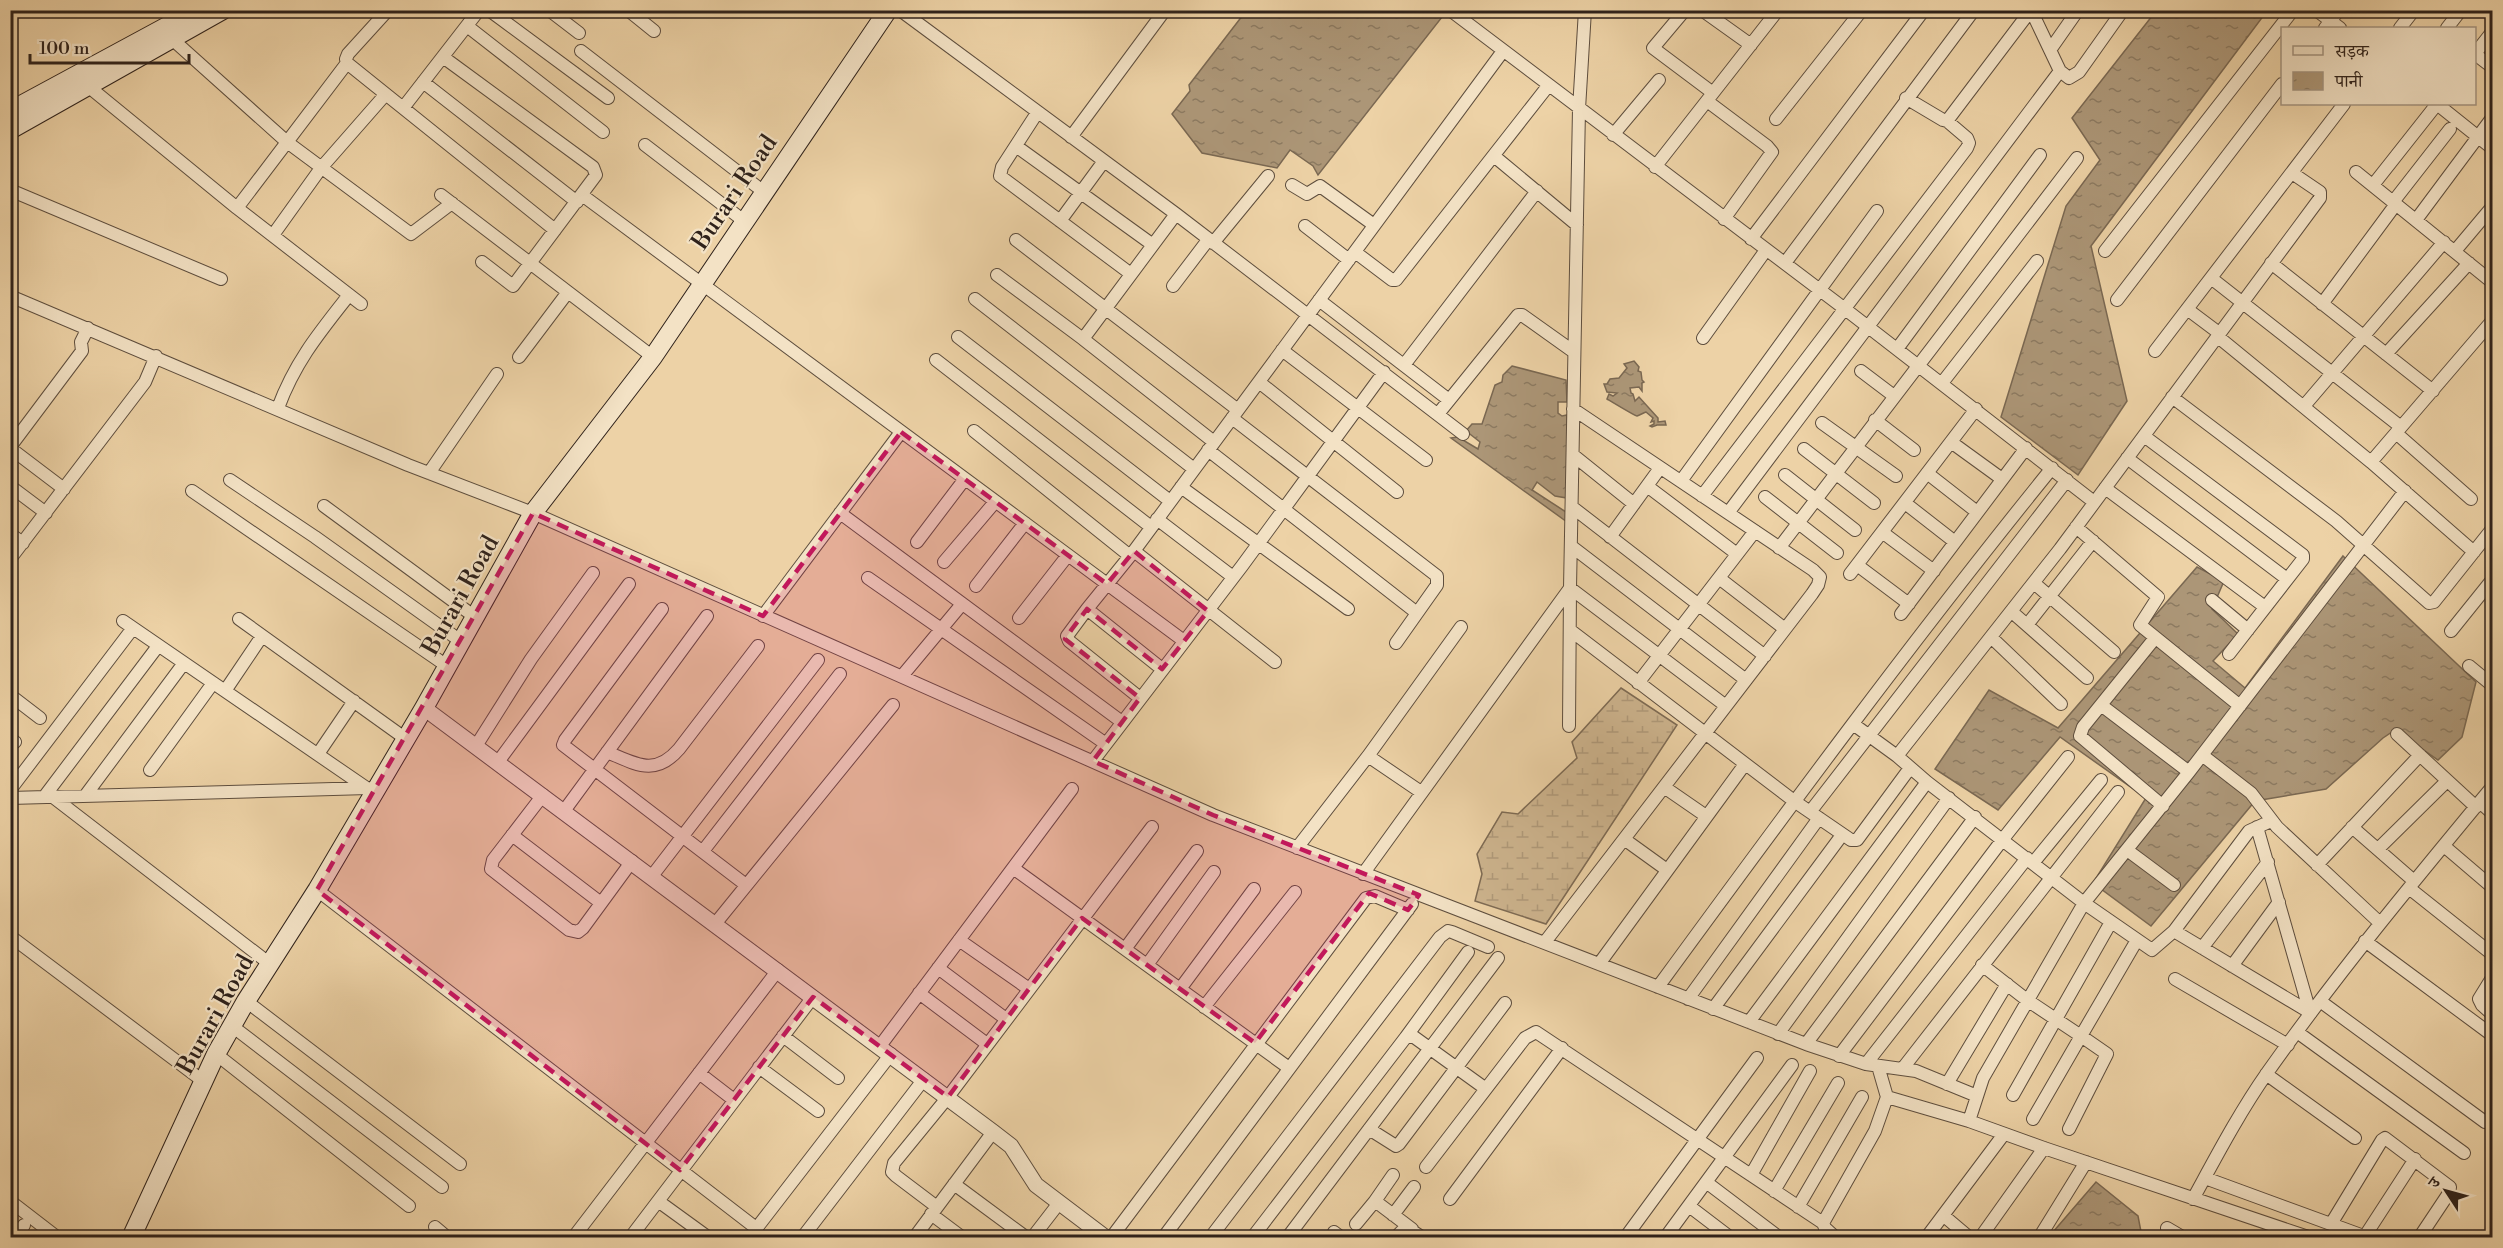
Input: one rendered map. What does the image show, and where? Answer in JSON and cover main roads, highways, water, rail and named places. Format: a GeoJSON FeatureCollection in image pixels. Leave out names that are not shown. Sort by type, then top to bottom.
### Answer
{"type":"FeatureCollection","features":[{"type":"Feature","properties":{"kind":"main road"},"geometry":{"type":"LineString","coordinates":[[10,130],[82,81],[197,10]]}},
{"type":"Feature","properties":{"kind":"main road"},"geometry":{"type":"LineString","coordinates":[[10,111],[82,81],[172,39],[223,10]]}},
{"type":"Feature","properties":{"kind":"main road","name":"Burari Road"},"geometry":{"type":"LineString","coordinates":[[134,1236],[216,1054],[246,1001],[317,890],[371,791],[406,739],[529,520],[652,357],[888,10]]}},
{"type":"Feature","properties":{"kind":"water"},"geometry":{"type":"Polygon","coordinates":[[[1443,10],[1446,12],[1318,175],[1313,166],[1290,150],[1277,168],[1202,153],[1172,114],[1190,91],[1189,85],[1246,11],[1443,10]]]}},
{"type":"Feature","properties":{"kind":"water"},"geometry":{"type":"Polygon","coordinates":[[[2156,11],[2267,11],[2091,246],[2127,401],[2078,475],[2001,417],[2066,206],[2100,160],[2072,118],[2156,11]]]}},
{"type":"Feature","properties":{"kind":"water"},"geometry":{"type":"Polygon","coordinates":[[[1634,361],[1639,367],[1638,371],[1641,372],[1644,382],[1642,391],[1639,387],[1630,388],[1635,401],[1639,397],[1658,418],[1658,422],[1665,421],[1666,425],[1652,427],[1650,426],[1654,424],[1654,421],[1651,422],[1653,418],[1646,412],[1637,416],[1607,399],[1609,394],[1613,396],[1617,393],[1607,392],[1604,384],[1607,384],[1610,379],[1619,378],[1627,368],[1624,364],[1634,361]]]}},
{"type":"Feature","properties":{"kind":"water"},"geometry":{"type":"Polygon","coordinates":[[[1512,366],[1566,380],[1567,402],[1558,402],[1558,413],[1562,416],[1567,415],[1567,498],[1555,496],[1537,482],[1532,490],[1566,512],[1567,522],[1451,438],[1458,437],[1478,449],[1480,442],[1466,431],[1472,424],[1482,424],[1495,385],[1502,382],[1503,375],[1512,366]]]}},
{"type":"Feature","properties":{"kind":"water"},"geometry":{"type":"Polygon","coordinates":[[[2343,556],[2476,682],[2462,737],[2438,760],[2395,730],[2326,789],[2255,801],[2151,926],[2093,883],[2146,798],[2060,737],[1998,810],[1935,769],[1989,690],[2058,728],[2197,567],[2224,581],[2212,609],[2238,634],[2213,661],[2245,688],[2343,556]]]}},
{"type":"Feature","properties":{"kind":"water"},"geometry":{"type":"Polygon","coordinates":[[[2096,1182],[2138,1216],[2142,1237],[2054,1237],[2053,1232],[2096,1182]]]}}]}
